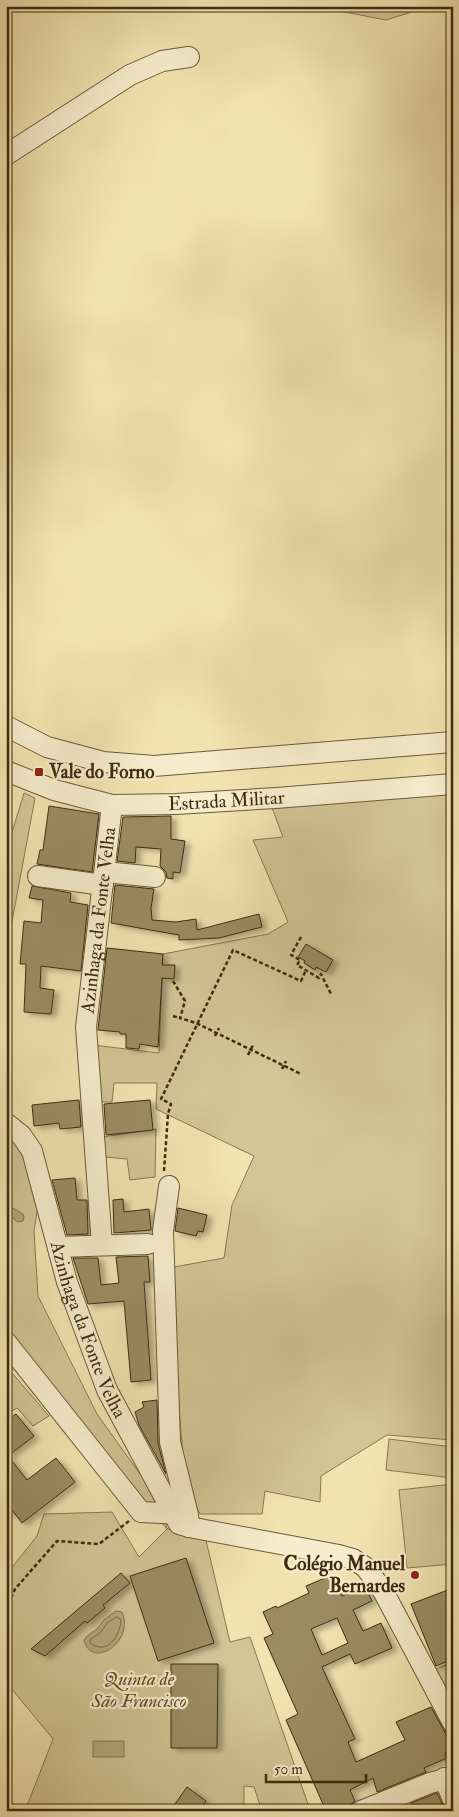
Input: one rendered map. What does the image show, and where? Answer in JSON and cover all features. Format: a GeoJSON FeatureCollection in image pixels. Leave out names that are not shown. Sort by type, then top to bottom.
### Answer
{"type":"FeatureCollection","features":[{"type":"Feature","properties":{"kind":"street"},"geometry":{"type":"LineString","coordinates":[[6,155],[130,75],[162,61],[189,58]]}},
{"type":"Feature","properties":{"kind":"street"},"geometry":{"type":"LineString","coordinates":[[6,726],[47,747],[103,762],[154,766],[453,742]]}},
{"type":"Feature","properties":{"kind":"street","name":"Estrada Militar"},"geometry":{"type":"LineString","coordinates":[[6,771],[54,790],[112,805],[176,804],[276,798],[453,784]]}},
{"type":"Feature","properties":{"kind":"street","name":"Azinhaga da Fonte Velha"},"geometry":{"type":"LineString","coordinates":[[102,1245],[86,1027],[112,805]]}},
{"type":"Feature","properties":{"kind":"street"},"geometry":{"type":"LineString","coordinates":[[38,876],[104,879],[155,877]]}},
{"type":"Feature","properties":{"kind":"street","name":"Azinhaga da Fonte Velha"},"geometry":{"type":"LineString","coordinates":[[6,1123],[21,1135],[32,1151],[67,1282],[107,1390],[183,1518]]}},
{"type":"Feature","properties":{"kind":"street"},"geometry":{"type":"LineString","coordinates":[[169,1186],[164,1231],[170,1442],[183,1518]]}},
{"type":"Feature","properties":{"kind":"street"},"geometry":{"type":"LineString","coordinates":[[58,1247],[148,1244]]}},
{"type":"Feature","properties":{"kind":"street"},"geometry":{"type":"LineString","coordinates":[[6,1342],[141,1512],[183,1518],[339,1555],[353,1559],[365,1567],[382,1589],[453,1724]]}},
{"type":"Feature","properties":{"kind":"street"},"geometry":{"type":"LineString","coordinates":[[361,1811],[391,1805],[448,1778],[453,1800]]}},
{"type":"Feature","properties":{"kind":"path"},"geometry":{"type":"LineString","coordinates":[[301,937],[291,955],[300,960],[297,965],[319,978],[321,974],[331,994]]}},
{"type":"Feature","properties":{"kind":"path"},"geometry":{"type":"LineString","coordinates":[[169,1186],[163,1185],[168,1114],[171,1104],[161,1099],[196,1023],[233,950],[301,981],[306,970]]}},
{"type":"Feature","properties":{"kind":"path"},"geometry":{"type":"LineString","coordinates":[[173,981],[185,1001],[180,1018]]}},
{"type":"Feature","properties":{"kind":"path"},"geometry":{"type":"LineString","coordinates":[[173,1016],[196,1023],[251,1050],[282,1068],[301,1074]]}},
{"type":"Feature","properties":{"kind":"path"},"geometry":{"type":"LineString","coordinates":[[215,1036],[219,1028]]}},
{"type":"Feature","properties":{"kind":"path"},"geometry":{"type":"LineString","coordinates":[[248,1055],[254,1046]]}},
{"type":"Feature","properties":{"kind":"path"},"geometry":{"type":"LineString","coordinates":[[282,1068],[286,1061]]}},
{"type":"Feature","properties":{"kind":"path"},"geometry":{"type":"LineString","coordinates":[[6,1610],[15,1589],[57,1541],[99,1544],[141,1512]]}},
{"type":"Feature","properties":{"kind":"path"},"geometry":{"type":"LineString","coordinates":[[6,1766],[10,1735]]}},
{"type":"Feature","properties":{"kind":"green space"},"geometry":{"type":"Polygon","coordinates":[[[313,6],[431,6],[386,20],[313,6]]]}},
{"type":"Feature","properties":{"kind":"green space"},"geometry":{"type":"Polygon","coordinates":[[[453,789],[453,1440],[387,1435],[321,1476],[320,1502],[265,1491],[262,1514],[200,1514],[187,1490],[185,1482],[168,1268],[224,1258],[232,1205],[254,1156],[156,1109],[157,1083],[114,1083],[112,1102],[100,1102],[93,1045],[159,1053],[163,954],[268,934],[288,922],[253,840],[283,837],[271,805],[453,789]]]}},
{"type":"Feature","properties":{"kind":"green space"},"geometry":{"type":"Polygon","coordinates":[[[24,793],[35,798],[9,938],[6,938],[6,886],[9,885],[12,861],[6,860],[6,839],[10,839],[24,793]]]}},
{"type":"Feature","properties":{"kind":"green space"},"geometry":{"type":"Polygon","coordinates":[[[156,1129],[155,1177],[130,1180],[127,1159],[104,1157],[102,1137],[156,1129]]]}},
{"type":"Feature","properties":{"kind":"green space"},"geometry":{"type":"Polygon","coordinates":[[[6,1131],[16,1140],[40,1193],[34,1231],[38,1296],[97,1414],[155,1495],[164,1514],[167,1529],[6,1334],[6,1131]]]}},
{"type":"Feature","properties":{"kind":"green space"},"geometry":{"type":"Polygon","coordinates":[[[6,1366],[49,1416],[33,1426],[17,1408],[6,1415],[6,1366]]]}},
{"type":"Feature","properties":{"kind":"green space"},"geometry":{"type":"Polygon","coordinates":[[[389,1439],[453,1447],[452,1478],[386,1470],[389,1439]]]}},
{"type":"Feature","properties":{"kind":"green space"},"geometry":{"type":"Polygon","coordinates":[[[453,1484],[453,1564],[407,1568],[399,1490],[453,1484]]]}},
{"type":"Feature","properties":{"kind":"green space","name":"Quinta de São Francisco"},"geometry":{"type":"Polygon","coordinates":[[[112,1512],[139,1557],[167,1529],[205,1536],[230,1642],[250,1637],[309,1807],[307,1811],[262,1811],[254,1787],[244,1786],[244,1811],[25,1811],[53,1739],[6,1682],[6,1575],[37,1536],[44,1514],[112,1512]]]}},
{"type":"Feature","properties":{"kind":"green space"},"geometry":{"type":"Polygon","coordinates":[[[453,1662],[453,1707],[431,1671],[453,1662]]]}},
{"type":"Feature","properties":{"kind":"water"},"geometry":{"type":"Polygon","coordinates":[[[6,1204],[23,1214],[23,1221],[18,1222],[6,1213],[6,1204]]]}},
{"type":"Feature","properties":{"kind":"water"},"geometry":{"type":"Polygon","coordinates":[[[116,1611],[122,1612],[124,1623],[123,1633],[118,1642],[103,1652],[96,1653],[89,1649],[84,1641],[86,1637],[116,1611]]]}},
{"type":"Feature","properties":{"kind":"water"},"geometry":{"type":"Polygon","coordinates":[[[93,1741],[124,1741],[124,1757],[93,1757],[93,1741]]]}},
{"type":"Feature","properties":{"kind":"building"},"geometry":{"type":"Polygon","coordinates":[[[49,806],[99,814],[92,872],[37,864],[40,850],[43,850],[49,806]]]}},
{"type":"Feature","properties":{"kind":"building"},"geometry":{"type":"Polygon","coordinates":[[[171,816],[171,839],[185,841],[180,873],[173,872],[173,879],[167,878],[166,872],[160,866],[161,849],[136,847],[135,863],[117,861],[123,817],[171,816]]]}},
{"type":"Feature","properties":{"kind":"building"},"geometry":{"type":"Polygon","coordinates":[[[115,885],[154,889],[151,908],[152,920],[176,922],[196,919],[197,930],[259,914],[262,927],[219,938],[179,940],[179,935],[111,923],[115,885]]]}},
{"type":"Feature","properties":{"kind":"building"},"geometry":{"type":"Polygon","coordinates":[[[32,886],[71,893],[70,902],[88,905],[81,971],[41,966],[40,988],[54,990],[51,1014],[24,1012],[26,964],[20,964],[24,921],[41,923],[43,900],[29,898],[32,886]]]}},
{"type":"Feature","properties":{"kind":"building"},"geometry":{"type":"Polygon","coordinates":[[[306,944],[333,960],[326,972],[316,967],[315,970],[298,957],[306,944]]]}},
{"type":"Feature","properties":{"kind":"building"},"geometry":{"type":"Polygon","coordinates":[[[107,948],[163,954],[162,965],[175,965],[174,979],[162,978],[158,1047],[140,1044],[139,1049],[126,1048],[126,1034],[98,1030],[107,948]]]}},
{"type":"Feature","properties":{"kind":"building"},"geometry":{"type":"Polygon","coordinates":[[[79,1100],[81,1127],[60,1129],[59,1123],[34,1126],[32,1105],[79,1100]]]}},
{"type":"Feature","properties":{"kind":"building"},"geometry":{"type":"Polygon","coordinates":[[[150,1100],[153,1130],[106,1135],[104,1104],[150,1100]]]}},
{"type":"Feature","properties":{"kind":"building"},"geometry":{"type":"Polygon","coordinates":[[[75,1178],[77,1200],[87,1200],[88,1234],[67,1235],[52,1180],[75,1178]]]}},
{"type":"Feature","properties":{"kind":"building"},"geometry":{"type":"Polygon","coordinates":[[[123,1199],[124,1212],[149,1209],[151,1230],[114,1233],[113,1200],[123,1199]]]}},
{"type":"Feature","properties":{"kind":"building"},"geometry":{"type":"Polygon","coordinates":[[[178,1208],[207,1215],[203,1232],[198,1231],[196,1236],[175,1231],[178,1208]]]}},
{"type":"Feature","properties":{"kind":"building"},"geometry":{"type":"Polygon","coordinates":[[[148,1256],[150,1282],[144,1282],[151,1380],[131,1382],[124,1301],[88,1304],[73,1258],[98,1258],[101,1285],[119,1283],[116,1257],[148,1256]]]}},
{"type":"Feature","properties":{"kind":"building"},"geometry":{"type":"Polygon","coordinates":[[[157,1400],[158,1443],[166,1474],[139,1425],[135,1412],[144,1407],[142,1402],[157,1400]]]}},
{"type":"Feature","properties":{"kind":"building"},"geometry":{"type":"Polygon","coordinates":[[[16,1414],[34,1436],[8,1456],[27,1480],[56,1458],[75,1482],[22,1523],[12,1510],[6,1515],[6,1421],[16,1414]]]}},
{"type":"Feature","properties":{"kind":"building"},"geometry":{"type":"Polygon","coordinates":[[[186,1558],[214,1643],[158,1661],[130,1576],[186,1558]]]}},
{"type":"Feature","properties":{"kind":"building"},"geometry":{"type":"Polygon","coordinates":[[[121,1573],[130,1583],[103,1605],[105,1608],[87,1623],[85,1621],[45,1656],[31,1649],[121,1573]]]}},
{"type":"Feature","properties":{"kind":"building"},"geometry":{"type":"Polygon","coordinates":[[[332,1575],[342,1596],[365,1586],[372,1601],[353,1610],[363,1631],[381,1623],[392,1648],[355,1664],[350,1654],[322,1667],[355,1739],[348,1742],[356,1762],[405,1740],[396,1722],[431,1707],[453,1747],[453,1749],[445,1753],[447,1758],[424,1768],[426,1772],[377,1792],[373,1778],[350,1790],[355,1801],[351,1804],[349,1811],[326,1811],[286,1720],[298,1714],[264,1638],[273,1634],[263,1612],[276,1606],[277,1608],[309,1593],[306,1586],[332,1575]],[[337,1618],[311,1629],[322,1655],[348,1643],[337,1618]]]}},
{"type":"Feature","properties":{"kind":"building"},"geometry":{"type":"Polygon","coordinates":[[[453,1588],[453,1659],[436,1666],[411,1604],[453,1588]]]}},
{"type":"Feature","properties":{"kind":"building"},"geometry":{"type":"Polygon","coordinates":[[[171,1664],[218,1664],[217,1748],[171,1748],[171,1664]]]}},
{"type":"Feature","properties":{"kind":"building"},"geometry":{"type":"Polygon","coordinates":[[[187,1787],[206,1801],[199,1811],[170,1811],[187,1787]]]}},
{"type":"Feature","properties":{"kind":"building"},"geometry":{"type":"Polygon","coordinates":[[[437,1793],[446,1811],[413,1811],[411,1803],[437,1793]]]}},
{"type":"Feature","properties":{"kind":"place","name":"Vale do Forno"},"geometry":{"type":"Point","coordinates":[39,772]}},
{"type":"Feature","properties":{"kind":"place","name":"Colégio Manuel Bernardes"},"geometry":{"type":"Point","coordinates":[415,1575]}}]}
